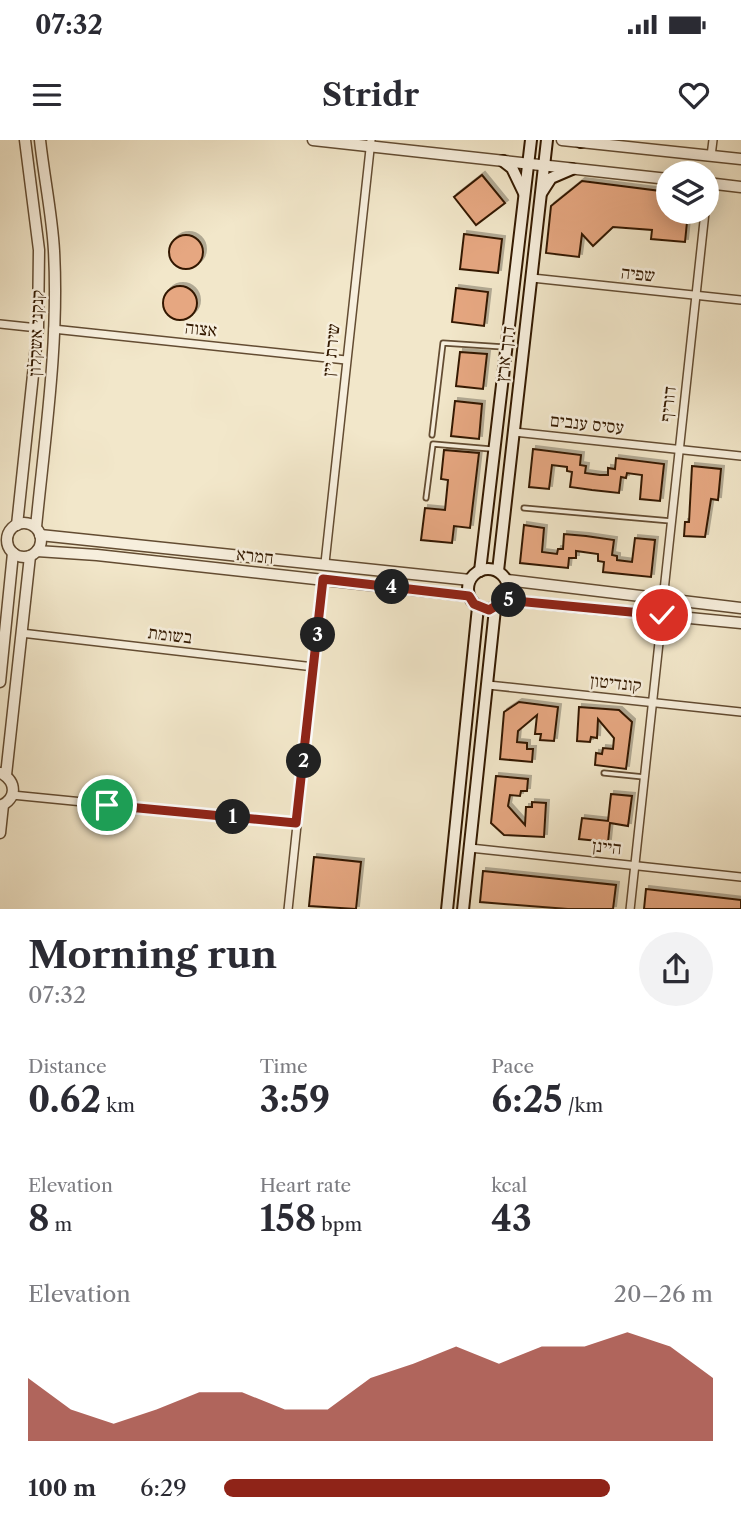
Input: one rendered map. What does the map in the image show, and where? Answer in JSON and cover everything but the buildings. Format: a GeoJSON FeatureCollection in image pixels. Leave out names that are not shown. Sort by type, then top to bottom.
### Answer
{"type":"FeatureCollection","features":[{"type":"Feature","properties":{"kind":"main road","name":"דרך ארץ"},"geometry":{"type":"LineString","coordinates":[[480,571],[531,140]]}},
{"type":"Feature","properties":{"kind":"main road","name":"דרך ארץ"},"geometry":{"type":"LineString","coordinates":[[498,571],[547,140]]}},
{"type":"Feature","properties":{"kind":"main road"},"geometry":{"type":"LineString","coordinates":[[503,161],[512,168],[525,195]]}},
{"type":"Feature","properties":{"kind":"main road"},"geometry":{"type":"LineString","coordinates":[[540,195],[551,178],[572,169]]}},
{"type":"Feature","properties":{"kind":"main road"},"geometry":{"type":"LineString","coordinates":[[463,909],[495,609],[506,600],[507,580],[498,571],[480,571],[470,580],[469,596],[478,607],[495,609]]}},
{"type":"Feature","properties":{"kind":"main road"},"geometry":{"type":"LineString","coordinates":[[447,909],[478,607]]}},
{"type":"Feature","properties":{"kind":"street","name":"קנקני אשקלון"},"geometry":{"type":"LineString","coordinates":[[14,527],[38,328],[38,250],[26,140]]}},
{"type":"Feature","properties":{"kind":"street","name":"קנקני אשקלון"},"geometry":{"type":"LineString","coordinates":[[38,531],[53,329],[54,250],[40,140]]}},
{"type":"Feature","properties":{"kind":"street"},"geometry":{"type":"LineString","coordinates":[[313,140],[370,143],[656,178]]}},
{"type":"Feature","properties":{"kind":"street"},"geometry":{"type":"LineString","coordinates":[[562,140],[741,159]]}},
{"type":"Feature","properties":{"kind":"street"},"geometry":{"type":"LineString","coordinates":[[711,156],[713,140]]}},
{"type":"Feature","properties":{"kind":"street","name":"שירת יין"},"geometry":{"type":"LineString","coordinates":[[325,563],[370,143]]}},
{"type":"Feature","properties":{"kind":"street"},"geometry":{"type":"LineString","coordinates":[[719,184],[741,187]]}},
{"type":"Feature","properties":{"kind":"street","name":"דוריף"},"geometry":{"type":"LineString","coordinates":[[663,600],[704,224]]}},
{"type":"Feature","properties":{"kind":"street","name":"שפיה"},"geometry":{"type":"LineString","coordinates":[[532,278],[741,300]]}},
{"type":"Feature","properties":{"kind":"street"},"geometry":{"type":"LineString","coordinates":[[0,324],[38,328]]}},
{"type":"Feature","properties":{"kind":"street","name":"אצוה"},"geometry":{"type":"LineString","coordinates":[[53,329],[346,360]]}},
{"type":"Feature","properties":{"kind":"street","name":"עסיס ענבים"},"geometry":{"type":"LineString","coordinates":[[514,432],[741,456]]}},
{"type":"Feature","properties":{"kind":"street"},"geometry":{"type":"LineString","coordinates":[[0,528],[27,523],[38,531],[3,774],[13,784],[12,795],[2,806],[0,833]]}},
{"type":"Feature","properties":{"kind":"street"},"geometry":{"type":"LineString","coordinates":[[0,682],[7,548],[14,527]]}},
{"type":"Feature","properties":{"kind":"street","name":"חמרא"},"geometry":{"type":"LineString","coordinates":[[38,531],[470,580]]}},
{"type":"Feature","properties":{"kind":"street"},"geometry":{"type":"LineString","coordinates":[[7,548],[21,557],[34,554]]}},
{"type":"Feature","properties":{"kind":"street","name":"חמרא"},"geometry":{"type":"LineString","coordinates":[[34,554],[323,579],[469,596]]}},
{"type":"Feature","properties":{"kind":"street"},"geometry":{"type":"LineString","coordinates":[[288,909],[323,579]]}},
{"type":"Feature","properties":{"kind":"street"},"geometry":{"type":"LineString","coordinates":[[507,580],[741,608]]}},
{"type":"Feature","properties":{"kind":"street"},"geometry":{"type":"LineString","coordinates":[[506,600],[741,623]]}},
{"type":"Feature","properties":{"kind":"street"},"geometry":{"type":"LineString","coordinates":[[629,909],[662,615]]}},
{"type":"Feature","properties":{"kind":"street","name":"בשומת"},"geometry":{"type":"LineString","coordinates":[[22,633],[314,667]]}},
{"type":"Feature","properties":{"kind":"street","name":"קונדיטון"},"geometry":{"type":"LineString","coordinates":[[488,685],[741,712]]}},
{"type":"Feature","properties":{"kind":"street"},"geometry":{"type":"LineString","coordinates":[[12,795],[296,823]]}},
{"type":"Feature","properties":{"kind":"street","name":"היינן"},"geometry":{"type":"LineString","coordinates":[[470,848],[741,877]]}},
{"type":"Feature","properties":{"kind":"lane"},"geometry":{"type":"LineString","coordinates":[[432,435],[443,343],[506,347]]}},
{"type":"Feature","properties":{"kind":"lane"},"geometry":{"type":"LineString","coordinates":[[426,498],[433,444],[494,450]]}},
{"type":"Feature","properties":{"kind":"lane"},"geometry":{"type":"LineString","coordinates":[[524,508],[671,521]]}},
{"type":"Feature","properties":{"kind":"lane"},"geometry":{"type":"LineString","coordinates":[[604,773],[644,777]]}},
{"type":"Feature","properties":{"kind":"route"},"geometry":{"type":"LineString","coordinates":[[107,805],[296,823],[323,579],[469,596],[478,607],[489,610],[499,607],[506,600],[662,615]]}}]}
